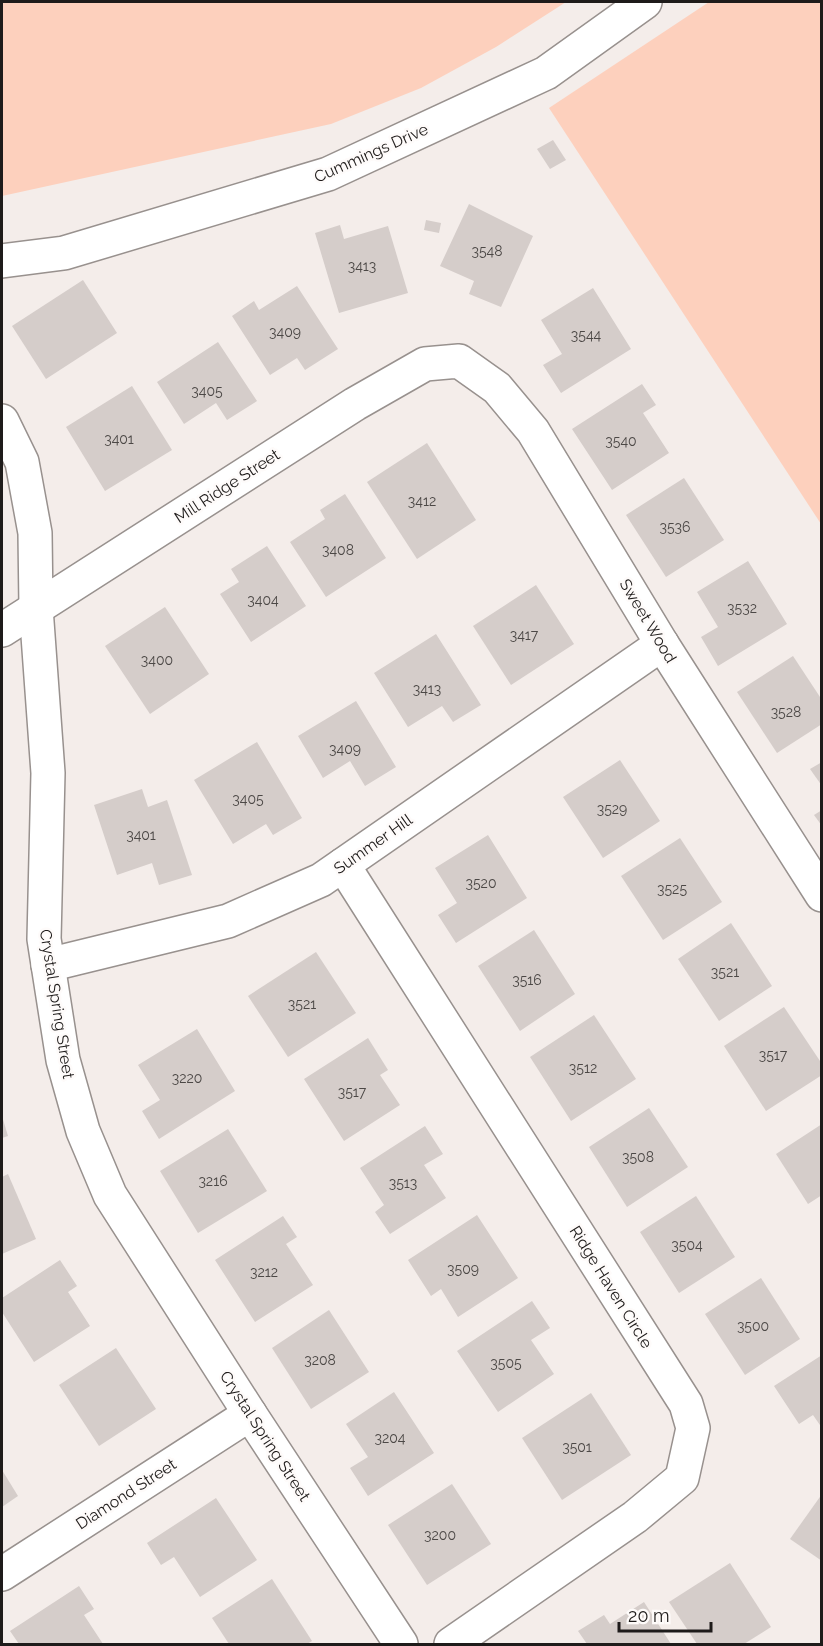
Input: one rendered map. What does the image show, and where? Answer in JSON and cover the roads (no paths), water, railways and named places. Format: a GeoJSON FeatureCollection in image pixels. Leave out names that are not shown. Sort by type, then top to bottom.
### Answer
{"type":"FeatureCollection","features":[{"type":"Feature","properties":{"kind":"street","name":"Cummings Drive"},"geometry":{"type":"LineString","coordinates":[[2,261],[64,254],[328,174],[546,73],[645,2]]}},
{"type":"Feature","properties":{"kind":"street","name":"Mill Ridge Street"},"geometry":{"type":"LineString","coordinates":[[2,630],[365,398],[425,364],[459,361]]}},
{"type":"Feature","properties":{"kind":"street","name":"Sweet Wood"},"geometry":{"type":"LineString","coordinates":[[459,361],[497,388],[533,431],[662,644],[822,895]]}},
{"type":"Feature","properties":{"kind":"street","name":"Crystal Spring Street"},"geometry":{"type":"LineString","coordinates":[[2,420],[22,462],[35,533],[36,608],[48,773],[44,939],[63,1060],[83,1131],[110,1195],[250,1414],[402,1644]]}},
{"type":"Feature","properties":{"kind":"street","name":"Summer Hill"},"geometry":{"type":"LineString","coordinates":[[48,965],[228,921],[321,880],[662,644]]}},
{"type":"Feature","properties":{"kind":"street","name":"Ridge Haven Circle"},"geometry":{"type":"LineString","coordinates":[[343,865],[686,1404],[693,1428],[682,1478],[635,1517],[451,1644]]}},
{"type":"Feature","properties":{"kind":"street","name":"Diamond Street"},"geometry":{"type":"LineString","coordinates":[[2,1574],[250,1414]]}}]}
